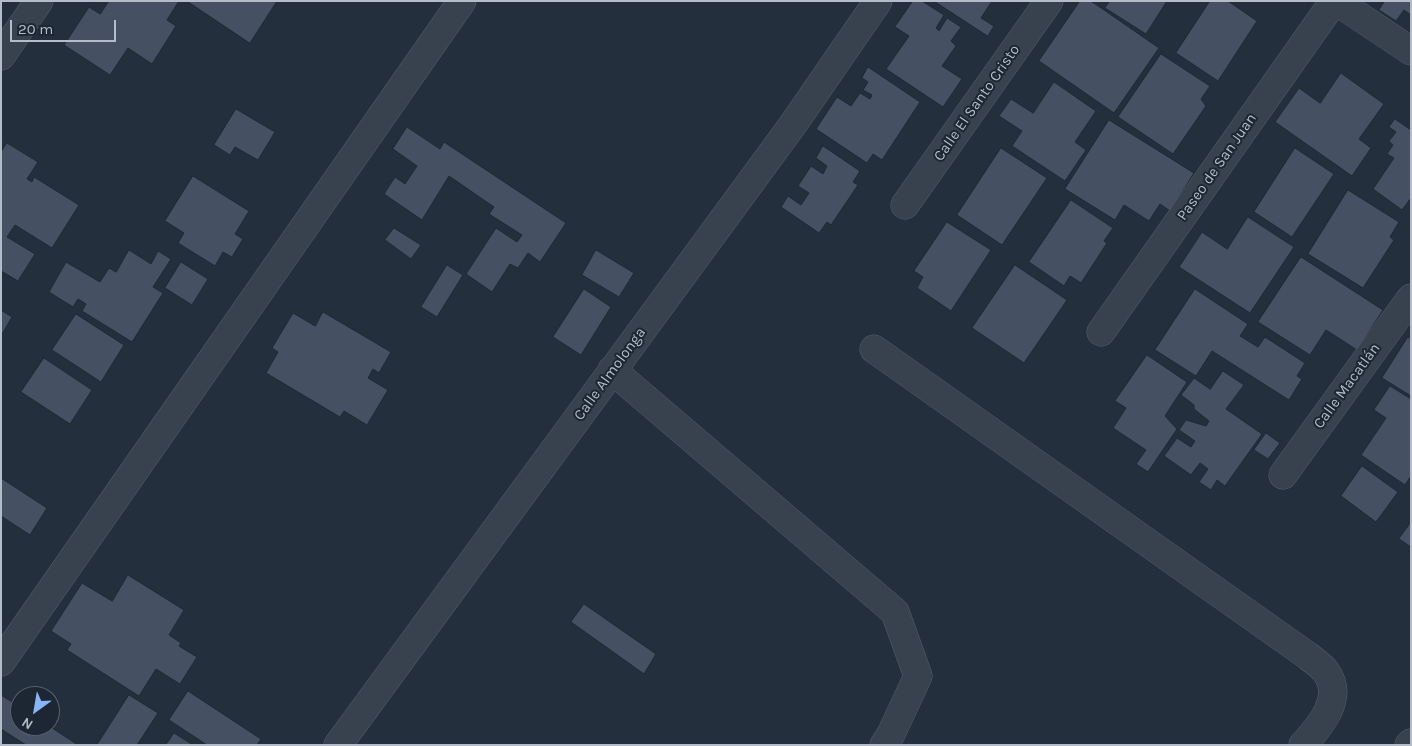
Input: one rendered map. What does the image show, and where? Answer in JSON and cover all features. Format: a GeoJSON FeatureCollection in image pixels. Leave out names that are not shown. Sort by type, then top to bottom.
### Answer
{"type":"FeatureCollection","features":[{"type":"Feature","properties":{"kind":"street"},"geometry":{"type":"LineString","coordinates":[[1,56],[39,1]]}},
{"type":"Feature","properties":{"kind":"street"},"geometry":{"type":"LineString","coordinates":[[1,662],[462,1]]}},
{"type":"Feature","properties":{"kind":"street","name":"Calle Almolonga"},"geometry":{"type":"LineString","coordinates":[[338,745],[794,123],[878,1]]}},
{"type":"Feature","properties":{"kind":"street","name":"Calle El Santo Cristo"},"geometry":{"type":"LineString","coordinates":[[905,205],[1049,1]]}},
{"type":"Feature","properties":{"kind":"street"},"geometry":{"type":"LineString","coordinates":[[1335,1],[1411,51]]}},
{"type":"Feature","properties":{"kind":"street","name":"Paseo de San Juan"},"geometry":{"type":"LineString","coordinates":[[1101,332],[1335,1]]}},
{"type":"Feature","properties":{"kind":"street","name":"Calle Macatlán"},"geometry":{"type":"LineString","coordinates":[[1283,475],[1411,298]]}},
{"type":"Feature","properties":{"kind":"street"},"geometry":{"type":"LineString","coordinates":[[874,349],[1308,656],[1326,671],[1332,684],[1332,704],[1318,727],[1303,745]]}},
{"type":"Feature","properties":{"kind":"street"},"geometry":{"type":"LineString","coordinates":[[612,370],[895,612],[918,676],[884,745]]}},
{"type":"Feature","properties":{"kind":"building"},"geometry":{"type":"Polygon","coordinates":[[[109,1],[179,1],[167,20],[176,26],[152,64],[128,48],[110,75],[64,45],[89,7],[100,14],[109,1]]]}},
{"type":"Feature","properties":{"kind":"building"},"geometry":{"type":"Polygon","coordinates":[[[187,1],[277,1],[250,43],[187,1]]]}},
{"type":"Feature","properties":{"kind":"building"},"geometry":{"type":"Polygon","coordinates":[[[913,1],[922,1],[944,15],[936,28],[939,31],[947,18],[961,27],[951,41],[956,46],[942,66],[962,79],[943,107],[886,69],[909,36],[895,27],[913,1]]]}},
{"type":"Feature","properties":{"kind":"building"},"geometry":{"type":"Polygon","coordinates":[[[934,1],[992,1],[981,18],[994,26],[988,36],[934,1]]]}},
{"type":"Feature","properties":{"kind":"building"},"geometry":{"type":"Polygon","coordinates":[[[1080,1],[1091,1],[1159,48],[1114,113],[1039,61],[1080,1]]]}},
{"type":"Feature","properties":{"kind":"building"},"geometry":{"type":"Polygon","coordinates":[[[1110,1],[1167,1],[1146,34],[1105,8],[1110,1]]]}},
{"type":"Feature","properties":{"kind":"building"},"geometry":{"type":"Polygon","coordinates":[[[1210,1],[1228,1],[1257,21],[1218,81],[1176,53],[1210,1]]]}},
{"type":"Feature","properties":{"kind":"building"},"geometry":{"type":"Polygon","coordinates":[[[1385,1],[1411,1],[1411,15],[1404,10],[1396,21],[1379,10],[1385,1]]]}},
{"type":"Feature","properties":{"kind":"building"},"geometry":{"type":"Polygon","coordinates":[[[1161,54],[1210,86],[1201,99],[1206,106],[1173,154],[1118,117],[1161,54]]]}},
{"type":"Feature","properties":{"kind":"building"},"geometry":{"type":"Polygon","coordinates":[[[868,67],[920,102],[882,160],[873,154],[867,163],[816,129],[837,97],[851,106],[860,93],[870,99],[872,95],[863,90],[868,82],[862,78],[868,67]]]}},
{"type":"Feature","properties":{"kind":"building"},"geometry":{"type":"Polygon","coordinates":[[[1341,73],[1384,104],[1359,139],[1371,148],[1352,176],[1275,122],[1299,88],[1320,103],[1341,73]]]}},
{"type":"Feature","properties":{"kind":"building"},"geometry":{"type":"Polygon","coordinates":[[[1054,82],[1096,111],[1075,142],[1086,150],[1065,181],[1012,146],[1022,131],[999,116],[1011,99],[1033,113],[1054,82]]]}},
{"type":"Feature","properties":{"kind":"building"},"geometry":{"type":"Polygon","coordinates":[[[236,109],[275,132],[258,160],[235,147],[230,155],[214,145],[236,109]]]}},
{"type":"Feature","properties":{"kind":"building"},"geometry":{"type":"Polygon","coordinates":[[[1395,119],[1411,130],[1411,198],[1402,210],[1373,189],[1394,158],[1387,154],[1393,145],[1389,141],[1396,132],[1389,127],[1395,119]]]}},
{"type":"Feature","properties":{"kind":"building"},"geometry":{"type":"Polygon","coordinates":[[[1109,120],[1194,173],[1170,211],[1160,204],[1149,221],[1124,205],[1115,220],[1065,189],[1109,120]]]}},
{"type":"Feature","properties":{"kind":"building"},"geometry":{"type":"Polygon","coordinates":[[[407,127],[440,149],[444,142],[566,223],[540,262],[528,253],[518,268],[510,264],[492,292],[466,274],[496,228],[517,242],[522,235],[489,214],[494,207],[449,176],[422,220],[384,194],[395,177],[405,184],[417,166],[393,149],[407,127]]]}},
{"type":"Feature","properties":{"kind":"building"},"geometry":{"type":"Polygon","coordinates":[[[7,143],[38,162],[27,179],[32,182],[34,177],[79,205],[52,248],[15,225],[7,237],[35,254],[18,281],[1,271],[1,152],[7,143]]]}},
{"type":"Feature","properties":{"kind":"building"},"geometry":{"type":"Polygon","coordinates":[[[823,146],[860,171],[853,182],[858,185],[831,225],[827,222],[819,233],[781,207],[788,196],[801,205],[809,193],[798,186],[811,166],[823,174],[827,166],[816,158],[823,146]]]}},
{"type":"Feature","properties":{"kind":"building"},"geometry":{"type":"Polygon","coordinates":[[[1001,148],[1047,178],[1002,245],[957,215],[1001,148]]]}},
{"type":"Feature","properties":{"kind":"building"},"geometry":{"type":"Polygon","coordinates":[[[1295,148],[1334,174],[1292,237],[1254,212],[1295,148]]]}},
{"type":"Feature","properties":{"kind":"building"},"geometry":{"type":"Polygon","coordinates":[[[193,176],[249,211],[235,234],[243,239],[232,257],[223,252],[215,266],[178,243],[184,233],[165,221],[193,176]]]}},
{"type":"Feature","properties":{"kind":"building"},"geometry":{"type":"Polygon","coordinates":[[[1348,190],[1399,222],[1390,237],[1394,240],[1363,288],[1308,254],[1348,190]]]}},
{"type":"Feature","properties":{"kind":"building"},"geometry":{"type":"Polygon","coordinates":[[[1071,200],[1113,228],[1104,241],[1107,243],[1081,283],[1070,276],[1064,286],[1029,262],[1071,200]]]}},
{"type":"Feature","properties":{"kind":"building"},"geometry":{"type":"Polygon","coordinates":[[[1248,217],[1294,247],[1250,313],[1179,267],[1202,232],[1227,249],[1248,217]]]}},
{"type":"Feature","properties":{"kind":"building"},"geometry":{"type":"Polygon","coordinates":[[[947,222],[991,250],[951,311],[917,288],[923,277],[914,271],[947,222]]]}},
{"type":"Feature","properties":{"kind":"building"},"geometry":{"type":"Polygon","coordinates":[[[394,228],[421,245],[411,259],[385,240],[394,228]]]}},
{"type":"Feature","properties":{"kind":"building"},"geometry":{"type":"Polygon","coordinates":[[[129,250],[151,264],[158,251],[171,259],[153,287],[163,293],[132,342],[82,311],[86,304],[78,299],[73,307],[49,292],[66,262],[100,282],[109,268],[116,272],[129,250]]]}},
{"type":"Feature","properties":{"kind":"building"},"geometry":{"type":"Polygon","coordinates":[[[596,250],[634,273],[619,297],[582,275],[596,250]]]}},
{"type":"Feature","properties":{"kind":"building"},"geometry":{"type":"Polygon","coordinates":[[[1301,257],[1383,310],[1357,350],[1326,330],[1310,355],[1258,322],[1301,257]]]}},
{"type":"Feature","properties":{"kind":"building"},"geometry":{"type":"Polygon","coordinates":[[[181,262],[208,279],[192,305],[165,288],[181,262]]]}},
{"type":"Feature","properties":{"kind":"building"},"geometry":{"type":"Polygon","coordinates":[[[447,265],[463,275],[437,317],[421,307],[447,265]]]}},
{"type":"Feature","properties":{"kind":"building"},"geometry":{"type":"Polygon","coordinates":[[[1015,265],[1067,300],[1024,363],[972,328],[1015,265]]]}},
{"type":"Feature","properties":{"kind":"building"},"geometry":{"type":"Polygon","coordinates":[[[584,289],[611,307],[581,355],[553,337],[584,289]]]}},
{"type":"Feature","properties":{"kind":"building"},"geometry":{"type":"Polygon","coordinates":[[[1195,289],[1248,324],[1240,336],[1258,347],[1265,337],[1305,363],[1297,376],[1302,379],[1289,400],[1212,351],[1196,376],[1155,350],[1195,289]]]}},
{"type":"Feature","properties":{"kind":"building"},"geometry":{"type":"Polygon","coordinates":[[[1,310],[12,317],[1,336],[1,310]]]}},
{"type":"Feature","properties":{"kind":"building"},"geometry":{"type":"Polygon","coordinates":[[[323,312],[391,352],[379,373],[373,369],[368,378],[388,390],[367,425],[344,411],[340,417],[266,373],[278,352],[272,348],[293,313],[315,326],[323,312]]]}},
{"type":"Feature","properties":{"kind":"building"},"geometry":{"type":"Polygon","coordinates":[[[76,314],[124,345],[101,382],[52,350],[76,314]]]}},
{"type":"Feature","properties":{"kind":"building"},"geometry":{"type":"Polygon","coordinates":[[[1408,337],[1411,339],[1411,396],[1382,378],[1408,337]]]}},
{"type":"Feature","properties":{"kind":"building"},"geometry":{"type":"Polygon","coordinates":[[[1147,355],[1187,382],[1165,416],[1177,429],[1148,472],[1136,464],[1146,450],[1113,428],[1126,408],[1115,401],[1147,355]]]}},
{"type":"Feature","properties":{"kind":"building"},"geometry":{"type":"Polygon","coordinates":[[[44,358],[92,390],[70,424],[21,392],[44,358]]]}},
{"type":"Feature","properties":{"kind":"building"},"geometry":{"type":"Polygon","coordinates":[[[1223,371],[1244,385],[1226,409],[1262,434],[1225,486],[1217,480],[1211,490],[1199,482],[1208,469],[1200,463],[1191,475],[1164,456],[1177,438],[1191,447],[1195,441],[1179,430],[1186,420],[1206,426],[1209,421],[1194,409],[1194,405],[1181,395],[1194,378],[1210,389],[1223,371]]]}},
{"type":"Feature","properties":{"kind":"building"},"geometry":{"type":"Polygon","coordinates":[[[1390,386],[1411,399],[1411,476],[1405,485],[1361,455],[1386,418],[1374,410],[1390,386]]]}},
{"type":"Feature","properties":{"kind":"building"},"geometry":{"type":"Polygon","coordinates":[[[1266,433],[1280,443],[1268,459],[1254,450],[1266,433]]]}},
{"type":"Feature","properties":{"kind":"building"},"geometry":{"type":"Polygon","coordinates":[[[1362,466],[1398,492],[1376,522],[1341,496],[1362,466]]]}},
{"type":"Feature","properties":{"kind":"building"},"geometry":{"type":"Polygon","coordinates":[[[1,478],[47,508],[30,535],[1,516],[1,478]]]}},
{"type":"Feature","properties":{"kind":"building"},"geometry":{"type":"Polygon","coordinates":[[[1411,522],[1411,547],[1399,539],[1411,522]]]}},
{"type":"Feature","properties":{"kind":"building"},"geometry":{"type":"Polygon","coordinates":[[[128,575],[184,610],[169,635],[181,643],[179,646],[197,657],[180,684],[156,669],[139,696],[67,650],[71,644],[51,631],[82,583],[112,601],[128,575]]]}},
{"type":"Feature","properties":{"kind":"building"},"geometry":{"type":"Polygon","coordinates":[[[584,604],[656,654],[644,674],[571,622],[584,604]]]}},
{"type":"Feature","properties":{"kind":"building"},"geometry":{"type":"Polygon","coordinates":[[[188,691],[261,739],[257,745],[207,745],[169,720],[188,691]]]}},
{"type":"Feature","properties":{"kind":"building"},"geometry":{"type":"Polygon","coordinates":[[[1,695],[10,701],[10,735],[1,729],[1,695]]]}},
{"type":"Feature","properties":{"kind":"building"},"geometry":{"type":"Polygon","coordinates":[[[129,695],[158,713],[137,745],[97,745],[129,695]]]}},
{"type":"Feature","properties":{"kind":"building"},"geometry":{"type":"Polygon","coordinates":[[[60,733],[78,745],[26,745],[12,736],[60,736],[60,733]]]}},
{"type":"Feature","properties":{"kind":"building"},"geometry":{"type":"Polygon","coordinates":[[[174,733],[193,745],[166,745],[174,733]]]}}]}
